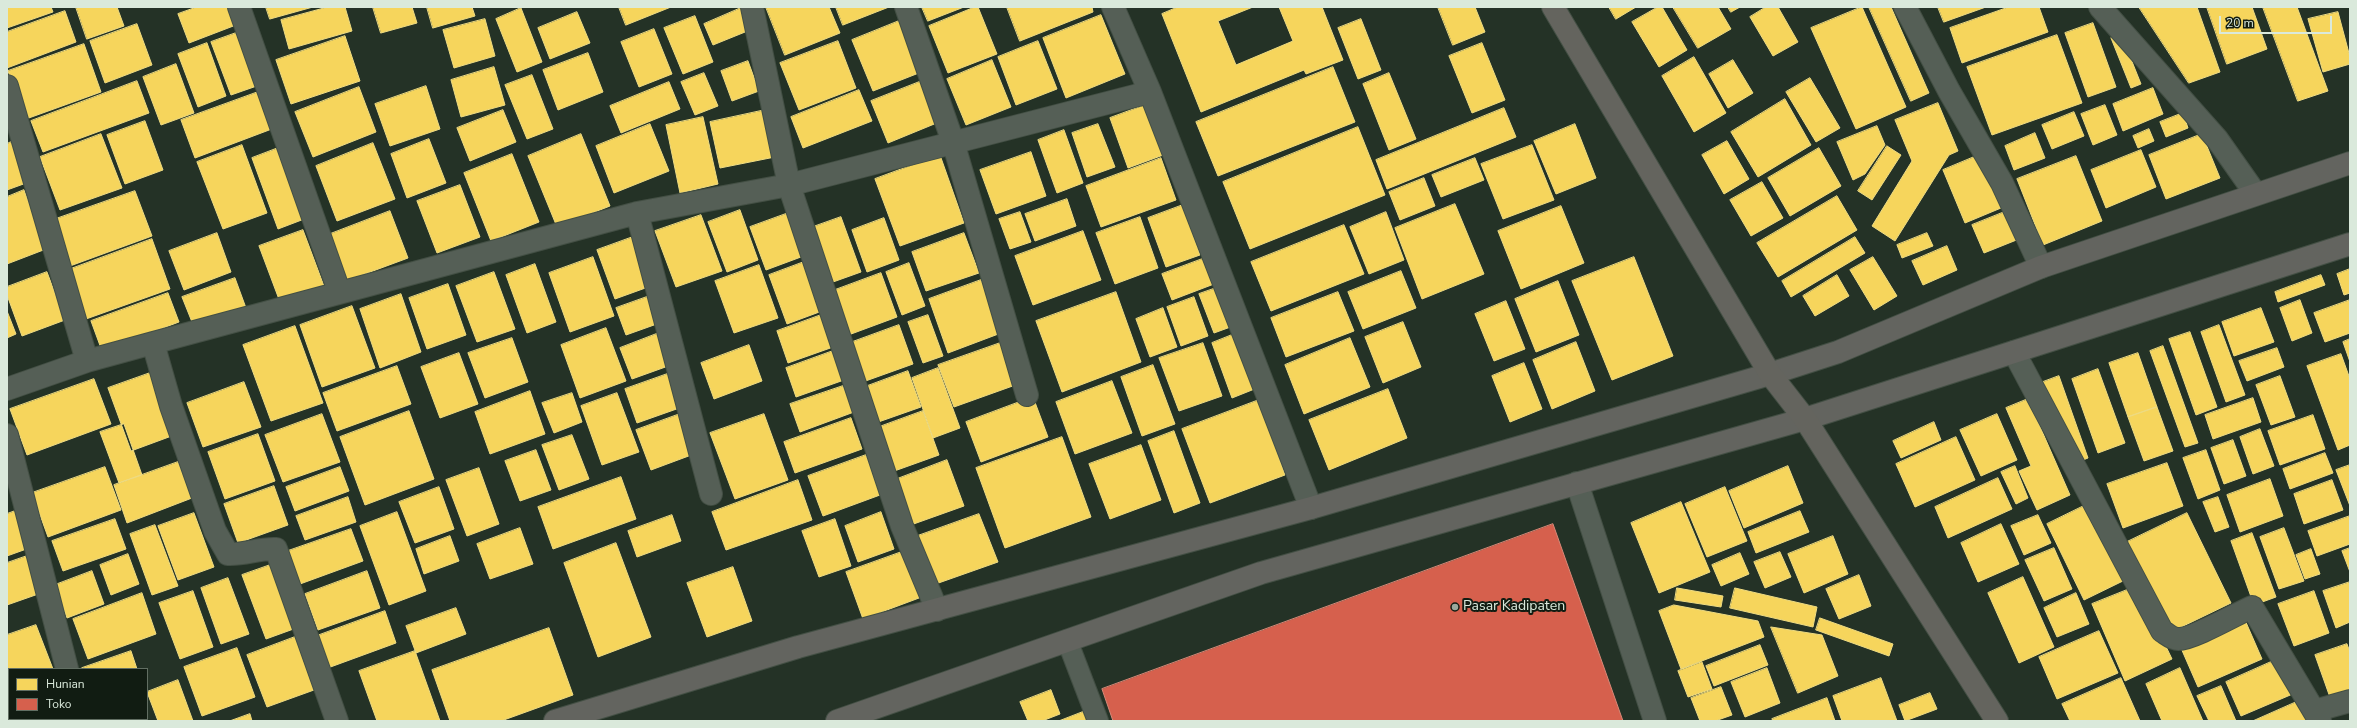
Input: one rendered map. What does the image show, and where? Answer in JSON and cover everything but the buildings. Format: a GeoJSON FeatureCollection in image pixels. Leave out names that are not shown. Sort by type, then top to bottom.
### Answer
{"type":"FeatureCollection","features":[{"type":"Feature","properties":{"kind":"highway"},"geometry":{"type":"LineString","coordinates":[[1553,7],[1770,374],[1806,419],[1997,721]]}},
{"type":"Feature","properties":{"kind":"main road"},"geometry":{"type":"LineString","coordinates":[[555,721],[798,647],[1312,508],[1770,374],[1838,352],[2041,267],[2255,193],[2350,163]]}},
{"type":"Feature","properties":{"kind":"main road"},"geometry":{"type":"LineString","coordinates":[[837,721],[1261,573],[1806,419],[2350,244]]}},
{"type":"Feature","properties":{"kind":"street"},"geometry":{"type":"LineString","coordinates":[[240,7],[339,291]]}},
{"type":"Feature","properties":{"kind":"street"},"geometry":{"type":"LineString","coordinates":[[752,7],[789,185],[902,526],[937,610]]}},
{"type":"Feature","properties":{"kind":"street"},"geometry":{"type":"LineString","coordinates":[[906,7],[953,142],[1027,395]]}},
{"type":"Feature","properties":{"kind":"street"},"geometry":{"type":"LineString","coordinates":[[1113,7],[1150,92],[1312,508]]}},
{"type":"Feature","properties":{"kind":"street"},"geometry":{"type":"LineString","coordinates":[[1905,7],[1949,91],[2002,183],[2041,267]]}},
{"type":"Feature","properties":{"kind":"street"},"geometry":{"type":"LineString","coordinates":[[2100,7],[2217,139],[2255,193]]}},
{"type":"Feature","properties":{"kind":"street"},"geometry":{"type":"LineString","coordinates":[[7,86],[87,361]]}},
{"type":"Feature","properties":{"kind":"street"},"geometry":{"type":"LineString","coordinates":[[7,388],[87,361],[339,291],[637,213],[789,185],[1150,92]]}},
{"type":"Feature","properties":{"kind":"street"},"geometry":{"type":"LineString","coordinates":[[637,213],[711,494]]}},
{"type":"Feature","properties":{"kind":"street"},"geometry":{"type":"LineString","coordinates":[[153,343],[171,406],[215,532],[228,554],[243,554],[263,548],[276,549],[337,721]]}},
{"type":"Feature","properties":{"kind":"street"},"geometry":{"type":"LineString","coordinates":[[2014,352],[2162,631],[2170,637],[2178,639],[2191,636],[2252,607],[2317,716],[2350,701]]}},
{"type":"Feature","properties":{"kind":"street"},"geometry":{"type":"LineString","coordinates":[[7,435],[67,668]]}},
{"type":"Feature","properties":{"kind":"street"},"geometry":{"type":"LineString","coordinates":[[1576,483],[1656,721]]}},
{"type":"Feature","properties":{"kind":"lane"},"geometry":{"type":"LineString","coordinates":[[1067,640],[1098,721]]}},
{"type":"Feature","properties":{"kind":"place","name":"Pasar Kadipaten"},"geometry":{"type":"Point","coordinates":[1455,607]}}]}
